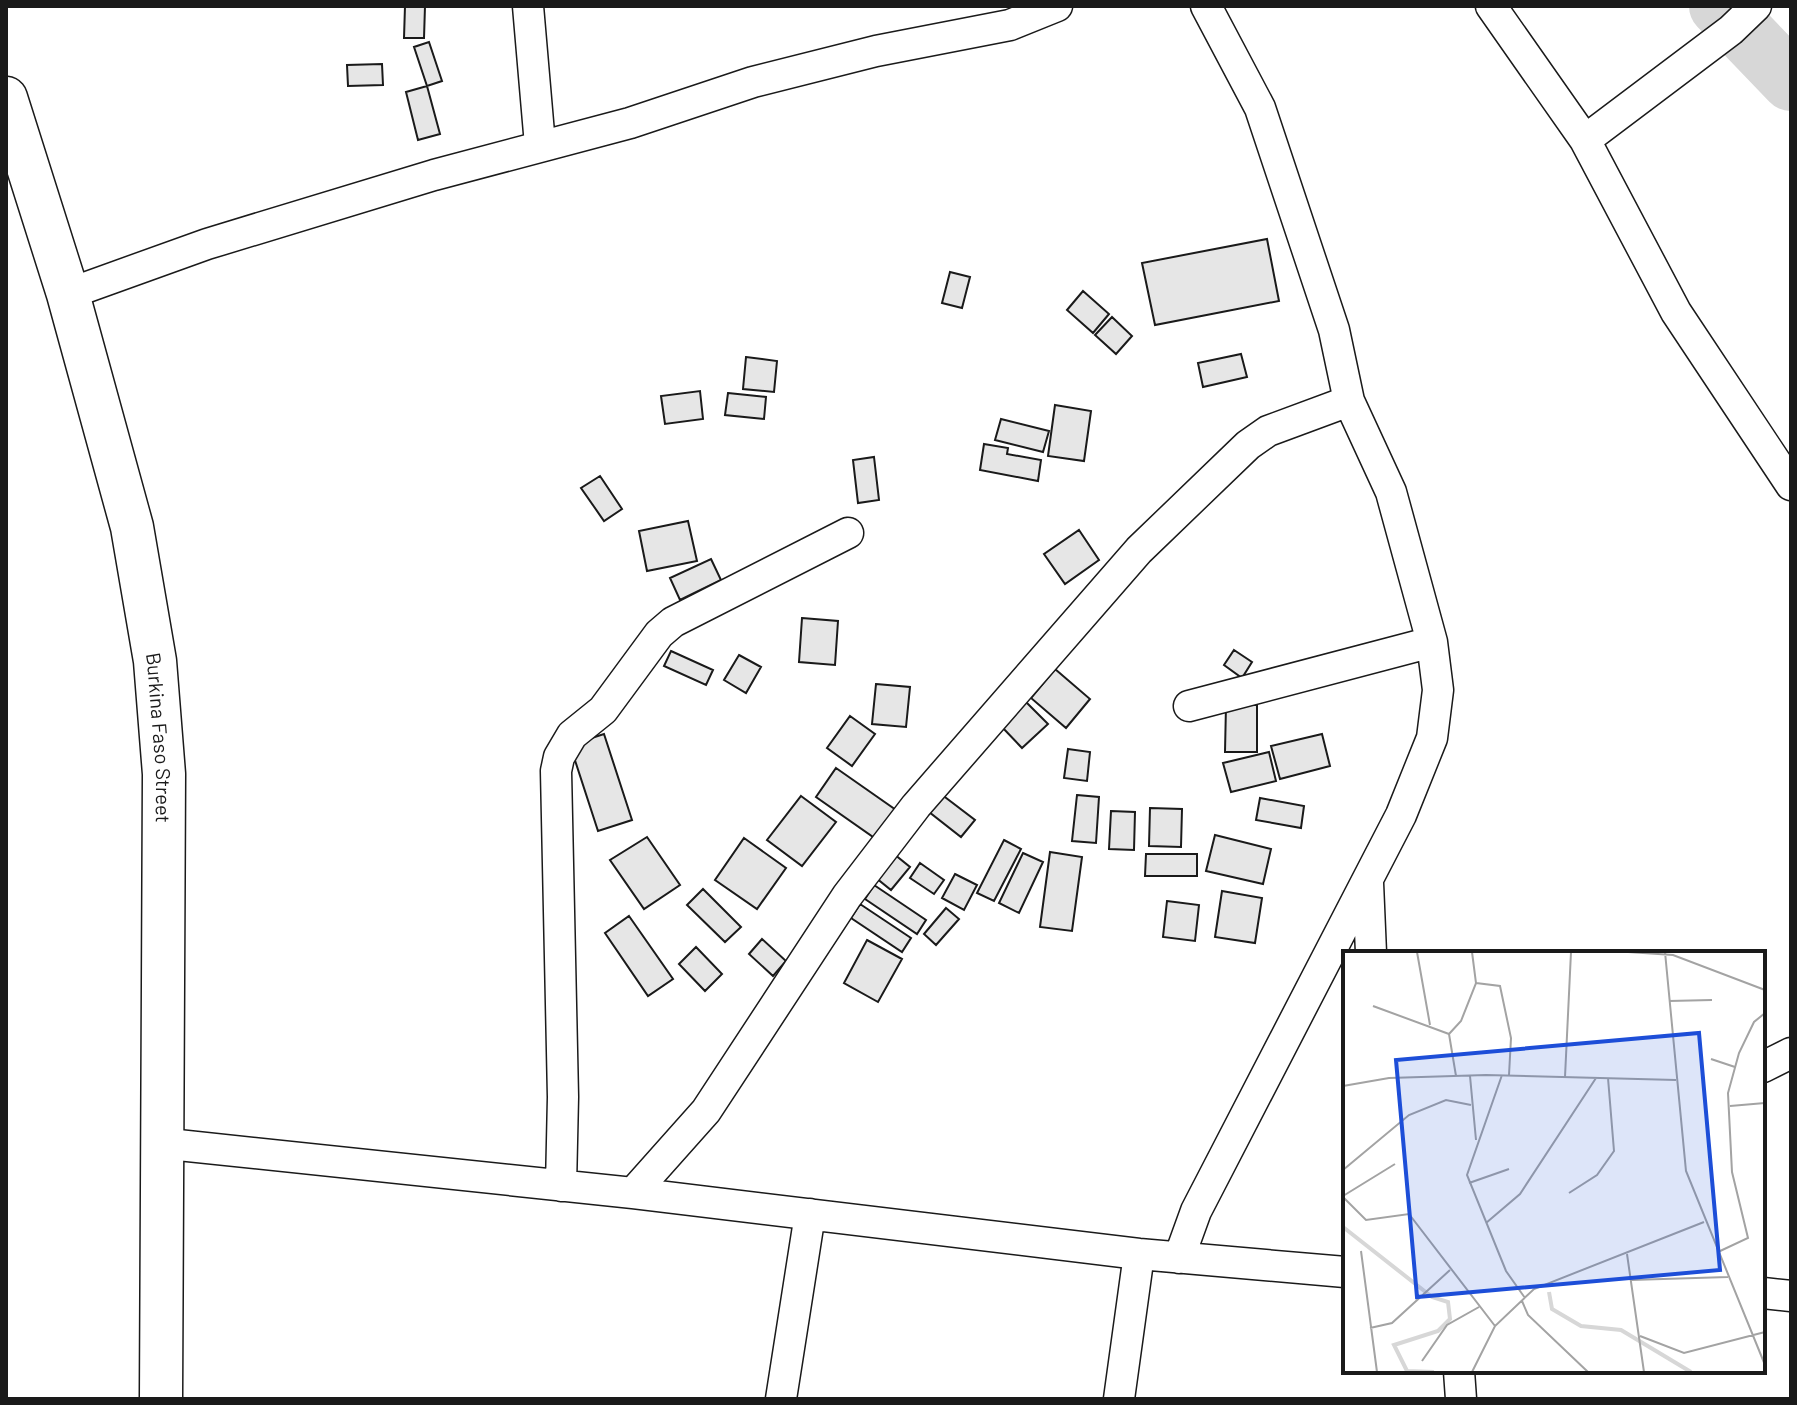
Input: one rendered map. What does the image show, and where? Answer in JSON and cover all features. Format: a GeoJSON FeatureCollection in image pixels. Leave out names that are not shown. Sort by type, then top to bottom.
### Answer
{"type":"FeatureCollection","features":[{"type":"Feature","properties":{"kind":"main road","name":"Burkina Faso Street"},"geometry":{"type":"LineString","coordinates":[[7,105],[68,294],[132,527],[155,661],[164,774],[159,1143],[161,1399]]}},
{"type":"Feature","properties":{"kind":"street"},"geometry":{"type":"LineString","coordinates":[[528,6],[540,145]]}},
{"type":"Feature","properties":{"kind":"street"},"geometry":{"type":"LineString","coordinates":[[1179,1258],[1196,1211],[1240,1122],[1368,882],[1422,769],[1432,738],[1438,690],[1432,642],[1391,492],[1349,401],[1334,330],[1260,108],[1206,6]]}},
{"type":"Feature","properties":{"kind":"street"},"geometry":{"type":"LineString","coordinates":[[1491,6],[1585,140],[1676,312],[1791,485]]}},
{"type":"Feature","properties":{"kind":"street"},"geometry":{"type":"LineString","coordinates":[[1585,140],[1731,30],[1755,7]]}},
{"type":"Feature","properties":{"kind":"street"},"geometry":{"type":"LineString","coordinates":[[68,294],[207,244],[540,145],[630,123],[753,82],[1034,16]]}},
{"type":"Feature","properties":{"kind":"street"},"geometry":{"type":"LineString","coordinates":[[633,1193],[706,1111],[847,896],[916,806],[1139,550],[1248,445],[1268,431],[1349,401]]}},
{"type":"Feature","properties":{"kind":"street"},"geometry":{"type":"LineString","coordinates":[[561,1186],[563,1097],[556,771],[559,757],[572,735],[603,710],[659,634],[673,622],[848,533]]}},
{"type":"Feature","properties":{"kind":"street"},"geometry":{"type":"LineString","coordinates":[[1189,706],[1432,642]]}},
{"type":"Feature","properties":{"kind":"street"},"geometry":{"type":"LineString","coordinates":[[1368,882],[1371,951]]}},
{"type":"Feature","properties":{"kind":"street"},"geometry":{"type":"LineString","coordinates":[[1765,1066],[1791,1053]]}},
{"type":"Feature","properties":{"kind":"street"},"geometry":{"type":"LineString","coordinates":[[159,1143],[633,1193],[1139,1254],[1343,1272]]}},
{"type":"Feature","properties":{"kind":"street"},"geometry":{"type":"LineString","coordinates":[[781,1399],[810,1214]]}},
{"type":"Feature","properties":{"kind":"street"},"geometry":{"type":"LineString","coordinates":[[1119,1399],[1139,1254]]}},
{"type":"Feature","properties":{"kind":"street"},"geometry":{"type":"LineString","coordinates":[[1765,1293],[1791,1296]]}},
{"type":"Feature","properties":{"kind":"street"},"geometry":{"type":"LineString","coordinates":[[1459,1373],[1461,1399]]}},
{"type":"Feature","properties":{"kind":"building"},"geometry":{"type":"Polygon","coordinates":[[[405,6],[425,6],[424,38],[404,38],[405,6]]]}},
{"type":"Feature","properties":{"kind":"building"},"geometry":{"type":"Polygon","coordinates":[[[429,42],[442,81],[427,86],[414,47],[429,42]]]}},
{"type":"Feature","properties":{"kind":"building"},"geometry":{"type":"Polygon","coordinates":[[[382,64],[383,85],[348,86],[347,65],[382,64]]]}},
{"type":"Feature","properties":{"kind":"building"},"geometry":{"type":"Polygon","coordinates":[[[427,86],[440,134],[418,140],[406,92],[427,86]]]}},
{"type":"Feature","properties":{"kind":"building"},"geometry":{"type":"Polygon","coordinates":[[[1267,239],[1279,301],[1155,325],[1142,263],[1267,239]]]}},
{"type":"Feature","properties":{"kind":"building"},"geometry":{"type":"Polygon","coordinates":[[[950,272],[970,277],[962,308],[942,303],[950,272]]]}},
{"type":"Feature","properties":{"kind":"building"},"geometry":{"type":"Polygon","coordinates":[[[1083,291],[1109,314],[1093,333],[1067,310],[1083,291]]]}},
{"type":"Feature","properties":{"kind":"building"},"geometry":{"type":"Polygon","coordinates":[[[1112,317],[1132,336],[1116,354],[1095,335],[1112,317]]]}},
{"type":"Feature","properties":{"kind":"building"},"geometry":{"type":"Polygon","coordinates":[[[1241,354],[1247,377],[1203,387],[1198,363],[1241,354]]]}},
{"type":"Feature","properties":{"kind":"building"},"geometry":{"type":"Polygon","coordinates":[[[746,357],[777,361],[774,392],[743,389],[746,357]]]}},
{"type":"Feature","properties":{"kind":"building"},"geometry":{"type":"Polygon","coordinates":[[[700,391],[703,419],[665,424],[661,396],[700,391]]]}},
{"type":"Feature","properties":{"kind":"building"},"geometry":{"type":"Polygon","coordinates":[[[728,393],[766,397],[764,419],[725,415],[728,393]]]}},
{"type":"Feature","properties":{"kind":"building"},"geometry":{"type":"Polygon","coordinates":[[[1055,405],[1091,411],[1084,461],[1048,456],[1055,405]]]}},
{"type":"Feature","properties":{"kind":"building"},"geometry":{"type":"Polygon","coordinates":[[[1001,419],[1049,431],[1043,452],[995,440],[1001,419]]]}},
{"type":"Feature","properties":{"kind":"building"},"geometry":{"type":"Polygon","coordinates":[[[984,444],[1008,448],[1007,454],[1041,460],[1038,481],[980,470],[984,444]]]}},
{"type":"Feature","properties":{"kind":"building"},"geometry":{"type":"Polygon","coordinates":[[[874,457],[879,500],[858,503],[853,460],[874,457]]]}},
{"type":"Feature","properties":{"kind":"building"},"geometry":{"type":"Polygon","coordinates":[[[600,476],[622,509],[604,521],[581,488],[600,476]]]}},
{"type":"Feature","properties":{"kind":"building"},"geometry":{"type":"Polygon","coordinates":[[[688,521],[697,561],[647,571],[639,531],[688,521]]]}},
{"type":"Feature","properties":{"kind":"building"},"geometry":{"type":"Polygon","coordinates":[[[1079,530],[1099,560],[1065,584],[1044,554],[1079,530]]]}},
{"type":"Feature","properties":{"kind":"building"},"geometry":{"type":"Polygon","coordinates":[[[711,559],[721,580],[680,600],[670,578],[711,559]]]}},
{"type":"Feature","properties":{"kind":"building"},"geometry":{"type":"Polygon","coordinates":[[[802,618],[838,621],[835,665],[799,662],[802,618]]]}},
{"type":"Feature","properties":{"kind":"building"},"geometry":{"type":"Polygon","coordinates":[[[1234,650],[1252,662],[1242,678],[1224,665],[1234,650]]]}},
{"type":"Feature","properties":{"kind":"building"},"geometry":{"type":"Polygon","coordinates":[[[671,651],[713,670],[706,685],[664,666],[671,651]]]}},
{"type":"Feature","properties":{"kind":"building"},"geometry":{"type":"Polygon","coordinates":[[[739,655],[761,667],[746,693],[724,680],[739,655]]]}},
{"type":"Feature","properties":{"kind":"building"},"geometry":{"type":"Polygon","coordinates":[[[1055,669],[1090,699],[1066,728],[1031,698],[1055,669]]]}},
{"type":"Feature","properties":{"kind":"building"},"geometry":{"type":"Polygon","coordinates":[[[876,684],[910,687],[906,727],[872,724],[876,684]]]}},
{"type":"Feature","properties":{"kind":"building"},"geometry":{"type":"Polygon","coordinates":[[[1026,702],[1048,724],[1022,748],[1001,726],[1026,702]]]}},
{"type":"Feature","properties":{"kind":"building"},"geometry":{"type":"Polygon","coordinates":[[[1226,705],[1257,705],[1257,752],[1225,752],[1226,705]]]}},
{"type":"Feature","properties":{"kind":"building"},"geometry":{"type":"Polygon","coordinates":[[[850,716],[875,734],[852,766],[827,748],[850,716]]]}},
{"type":"Feature","properties":{"kind":"building"},"geometry":{"type":"Polygon","coordinates":[[[604,734],[632,820],[598,831],[570,745],[604,734]]]}},
{"type":"Feature","properties":{"kind":"building"},"geometry":{"type":"Polygon","coordinates":[[[1322,734],[1330,766],[1280,779],[1271,746],[1322,734]]]}},
{"type":"Feature","properties":{"kind":"building"},"geometry":{"type":"Polygon","coordinates":[[[1068,749],[1090,752],[1087,781],[1064,778],[1068,749]]]}},
{"type":"Feature","properties":{"kind":"building"},"geometry":{"type":"Polygon","coordinates":[[[1269,752],[1276,781],[1231,792],[1223,763],[1269,752]]]}},
{"type":"Feature","properties":{"kind":"building"},"geometry":{"type":"Polygon","coordinates":[[[836,768],[896,810],[876,839],[816,797],[836,768]]]}},
{"type":"Feature","properties":{"kind":"building"},"geometry":{"type":"Polygon","coordinates":[[[937,791],[975,820],[961,837],[924,808],[937,791]]]}},
{"type":"Feature","properties":{"kind":"building"},"geometry":{"type":"Polygon","coordinates":[[[1077,795],[1099,797],[1096,843],[1072,841],[1077,795]]]}},
{"type":"Feature","properties":{"kind":"building"},"geometry":{"type":"Polygon","coordinates":[[[801,796],[836,822],[802,866],[767,840],[801,796]]]}},
{"type":"Feature","properties":{"kind":"building"},"geometry":{"type":"Polygon","coordinates":[[[1260,798],[1304,806],[1301,828],[1256,820],[1260,798]]]}},
{"type":"Feature","properties":{"kind":"building"},"geometry":{"type":"Polygon","coordinates":[[[1150,808],[1182,809],[1181,847],[1149,846],[1150,808]]]}},
{"type":"Feature","properties":{"kind":"building"},"geometry":{"type":"Polygon","coordinates":[[[1111,811],[1135,812],[1134,850],[1109,849],[1111,811]]]}},
{"type":"Feature","properties":{"kind":"building"},"geometry":{"type":"Polygon","coordinates":[[[1215,835],[1271,849],[1263,884],[1206,871],[1215,835]]]}},
{"type":"Feature","properties":{"kind":"building"},"geometry":{"type":"Polygon","coordinates":[[[647,837],[680,885],[644,909],[610,860],[647,837]]]}},
{"type":"Feature","properties":{"kind":"building"},"geometry":{"type":"Polygon","coordinates":[[[744,838],[786,868],[757,909],[715,880],[744,838]]]}},
{"type":"Feature","properties":{"kind":"building"},"geometry":{"type":"Polygon","coordinates":[[[1004,840],[1021,849],[994,901],[977,893],[1004,840]]]}},
{"type":"Feature","properties":{"kind":"building"},"geometry":{"type":"Polygon","coordinates":[[[889,850],[910,867],[891,890],[870,873],[889,850]]]}},
{"type":"Feature","properties":{"kind":"building"},"geometry":{"type":"Polygon","coordinates":[[[1050,852],[1082,857],[1072,931],[1040,927],[1050,852]]]}},
{"type":"Feature","properties":{"kind":"building"},"geometry":{"type":"Polygon","coordinates":[[[1023,853],[1043,862],[1019,913],[999,903],[1023,853]]]}},
{"type":"Feature","properties":{"kind":"building"},"geometry":{"type":"Polygon","coordinates":[[[1146,854],[1197,854],[1197,876],[1145,876],[1146,854]]]}},
{"type":"Feature","properties":{"kind":"building"},"geometry":{"type":"Polygon","coordinates":[[[920,863],[944,880],[934,894],[910,878],[920,863]]]}},
{"type":"Feature","properties":{"kind":"building"},"geometry":{"type":"Polygon","coordinates":[[[955,874],[977,885],[964,910],[942,898],[955,874]]]}},
{"type":"Feature","properties":{"kind":"building"},"geometry":{"type":"Polygon","coordinates":[[[874,885],[926,920],[917,934],[865,899],[874,885]]]}},
{"type":"Feature","properties":{"kind":"building"},"geometry":{"type":"Polygon","coordinates":[[[703,889],[741,927],[725,942],[687,905],[703,889]]]}},
{"type":"Feature","properties":{"kind":"building"},"geometry":{"type":"Polygon","coordinates":[[[1222,891],[1262,898],[1255,943],[1215,937],[1222,891]]]}},
{"type":"Feature","properties":{"kind":"building"},"geometry":{"type":"Polygon","coordinates":[[[1167,901],[1199,905],[1195,941],[1163,937],[1167,901]]]}},
{"type":"Feature","properties":{"kind":"building"},"geometry":{"type":"Polygon","coordinates":[[[860,904],[911,938],[902,952],[851,918],[860,904]]]}},
{"type":"Feature","properties":{"kind":"building"},"geometry":{"type":"Polygon","coordinates":[[[946,908],[959,919],[936,945],[924,934],[946,908]]]}},
{"type":"Feature","properties":{"kind":"building"},"geometry":{"type":"Polygon","coordinates":[[[629,916],[673,979],[648,996],[605,933],[629,916]]]}},
{"type":"Feature","properties":{"kind":"building"},"geometry":{"type":"Polygon","coordinates":[[[762,939],[786,961],[773,976],[749,954],[762,939]]]}},
{"type":"Feature","properties":{"kind":"building"},"geometry":{"type":"Polygon","coordinates":[[[867,940],[902,959],[878,1002],[844,983],[867,940]]]}},
{"type":"Feature","properties":{"kind":"building"},"geometry":{"type":"Polygon","coordinates":[[[696,947],[722,974],[705,991],[679,964],[696,947]]]}},
{"type":"Feature","properties":{"kind":"waterway"},"geometry":{"type":"LineString","coordinates":[[1719,6],[1791,81]]}}]}
